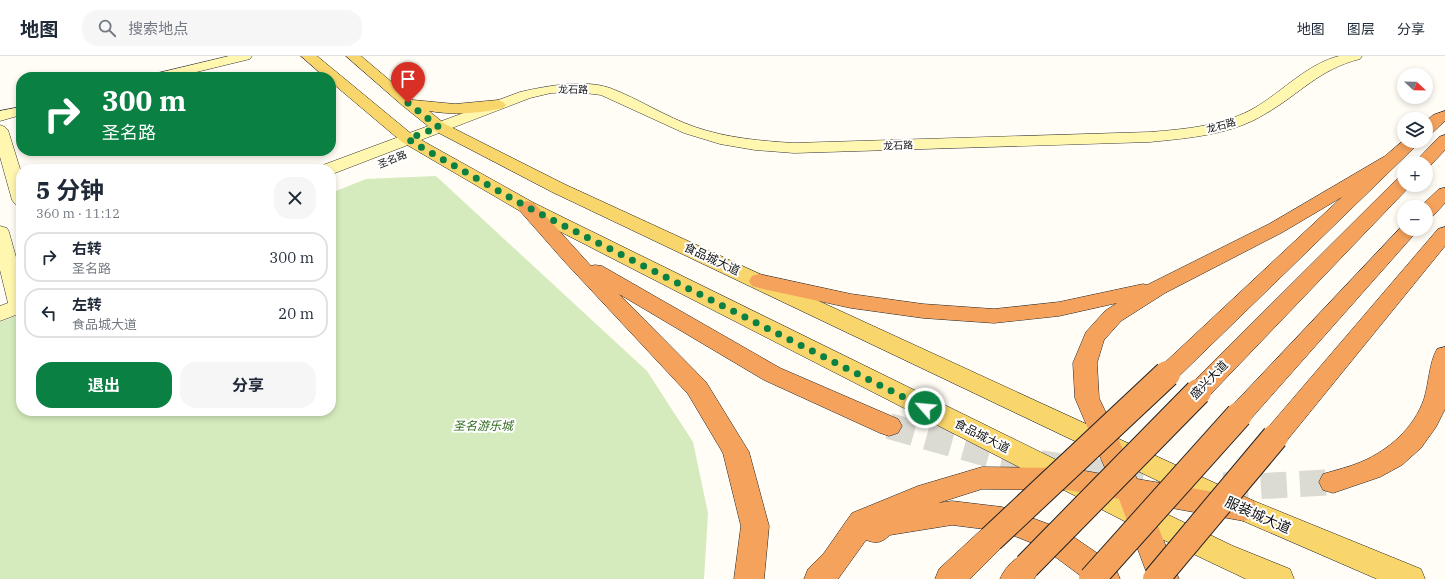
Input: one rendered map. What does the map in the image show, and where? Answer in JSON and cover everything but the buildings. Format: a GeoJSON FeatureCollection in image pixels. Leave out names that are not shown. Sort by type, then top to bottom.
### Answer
{"type":"FeatureCollection","features":[{"type":"Feature","properties":{"kind":"highway"},"geometry":{"type":"LineString","coordinates":[[1433,124],[1439,118],[1445,116]]}},
{"type":"Feature","properties":{"kind":"highway"},"geometry":{"type":"LineString","coordinates":[[1430,156],[1445,140]]}},
{"type":"Feature","properties":{"kind":"highway"},"geometry":{"type":"LineString","coordinates":[[950,579],[1405,148]]}},
{"type":"Feature","properties":{"kind":"highway"},"geometry":{"type":"LineString","coordinates":[[1164,579],[1140,515],[1087,398],[1085,363],[1094,337],[1113,316],[1158,288],[1276,228],[1391,160]]}},
{"type":"Feature","properties":{"kind":"highway","name":"盛兴大道"},"geometry":{"type":"LineString","coordinates":[[1021,573],[1397,189]]}},
{"type":"Feature","properties":{"kind":"highway"},"geometry":{"type":"LineString","coordinates":[[1433,205],[1445,193]]}},
{"type":"Feature","properties":{"kind":"highway"},"geometry":{"type":"LineString","coordinates":[[527,207],[572,257],[697,388],[736,452],[755,526],[749,579]]}},
{"type":"Feature","properties":{"kind":"highway"},"geometry":{"type":"LineString","coordinates":[[1156,579],[1445,234]]}},
{"type":"Feature","properties":{"kind":"highway"},"geometry":{"type":"LineString","coordinates":[[1092,579],[1403,236]]}},
{"type":"Feature","properties":{"kind":"highway"},"geometry":{"type":"LineString","coordinates":[[572,257],[772,374],[889,426]]}},
{"type":"Feature","properties":{"kind":"highway"},"geometry":{"type":"LineString","coordinates":[[759,282],[851,301],[923,311],[994,316],[1059,309],[1158,288]]}},
{"type":"Feature","properties":{"kind":"highway"},"geometry":{"type":"LineString","coordinates":[[1333,482],[1362,474],[1385,463],[1411,443],[1430,416],[1440,388],[1445,355]]}},
{"type":"Feature","properties":{"kind":"highway"},"geometry":{"type":"LineString","coordinates":[[826,570],[862,522],[918,498],[982,478],[1068,479],[1244,509]]}},
{"type":"Feature","properties":{"kind":"highway"},"geometry":{"type":"LineString","coordinates":[[826,570],[883,524],[952,513],[1002,519],[1052,538],[1098,572],[1105,579]]}},
{"type":"Feature","properties":{"kind":"main road","name":"食品城大道"},"geometry":{"type":"LineString","coordinates":[[308,56],[327,72]]}},
{"type":"Feature","properties":{"kind":"main road","name":"食品城大道"},"geometry":{"type":"LineString","coordinates":[[353,56],[408,103],[446,130],[558,188],[1108,446]]}},
{"type":"Feature","properties":{"kind":"main road","name":"食品城大道"},"geometry":{"type":"LineString","coordinates":[[336,79],[414,143],[527,207],[1140,515]]}},
{"type":"Feature","properties":{"kind":"main road"},"geometry":{"type":"LineString","coordinates":[[408,103],[448,110],[469,110],[498,105]]}},
{"type":"Feature","properties":{"kind":"main road","name":"服装城大道"},"geometry":{"type":"LineString","coordinates":[[1108,446],[1244,509],[1410,579]]}},
{"type":"Feature","properties":{"kind":"main road"},"geometry":{"type":"LineString","coordinates":[[1140,515],[1223,555],[1279,579]]}},
{"type":"Feature","properties":{"kind":"street"},"geometry":{"type":"LineString","coordinates":[[179,72],[245,56]]}},
{"type":"Feature","properties":{"kind":"street","name":"龙石路"},"geometry":{"type":"LineString","coordinates":[[446,130],[498,105],[525,95],[551,89],[577,88],[604,91],[689,130],[720,139],[741,143],[794,148],[1150,137],[1211,129],[1241,120],[1260,111],[1329,63],[1354,56]]}},
{"type":"Feature","properties":{"kind":"street"},"geometry":{"type":"LineString","coordinates":[[0,116],[16,112]]}},
{"type":"Feature","properties":{"kind":"street"},"geometry":{"type":"LineString","coordinates":[[0,130],[16,183]]}},
{"type":"Feature","properties":{"kind":"street","name":"圣名路"},"geometry":{"type":"LineString","coordinates":[[336,181],[414,143],[446,130]]}},
{"type":"Feature","properties":{"kind":"street","name":"圣名路"},"geometry":{"type":"LineString","coordinates":[[336,167],[414,143]]}},
{"type":"Feature","properties":{"kind":"street"},"geometry":{"type":"LineString","coordinates":[[0,232],[15,297],[0,314]]}},
{"type":"Feature","properties":{"kind":"green space","name":"圣名游乐城"},"geometry":{"type":"Polygon","coordinates":[[[436,176],[647,371],[693,442],[708,513],[704,579],[0,579],[0,322],[16,316],[16,416],[336,416],[336,191],[366,179],[436,176]]]}},
{"type":"Feature","properties":{"kind":"tunnel"},"geometry":{"type":"LineString","coordinates":[[889,426],[995,456],[1110,474],[1182,481]]}},
{"type":"Feature","properties":{"kind":"tunnel"},"geometry":{"type":"LineString","coordinates":[[1222,485],[1246,487],[1333,482]]}},
{"type":"Feature","properties":{"kind":"route"},"geometry":{"type":"LineString","coordinates":[[408,103],[439,127],[408,139],[421,147],[527,207],[925,408]]}}]}
